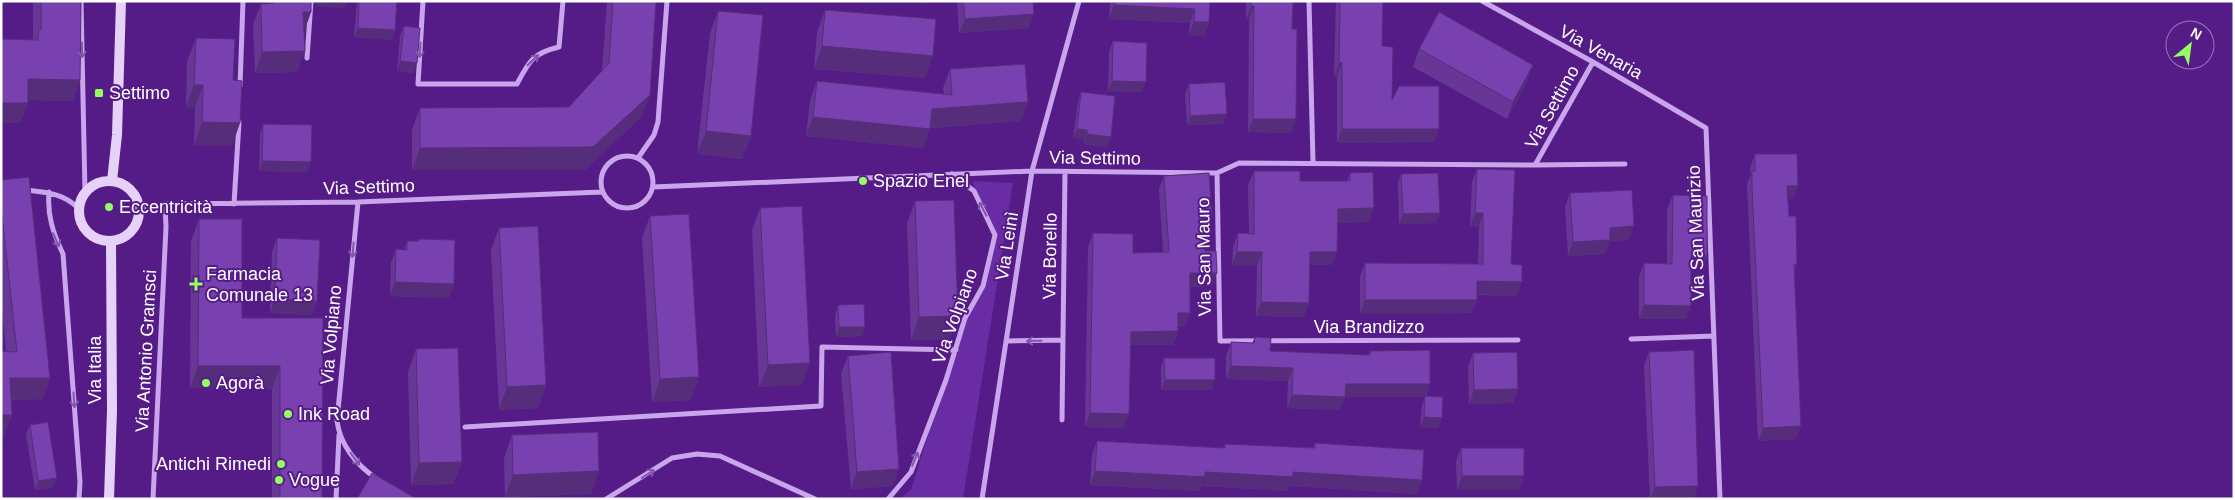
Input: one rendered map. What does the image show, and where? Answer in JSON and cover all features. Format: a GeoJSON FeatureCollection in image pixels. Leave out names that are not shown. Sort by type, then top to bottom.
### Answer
{"type":"FeatureCollection","features":[{"type":"Feature","properties":{"kind":"street"},"geometry":{"type":"LineString","coordinates":[[81,1],[85,193],[79,209],[80,219],[88,232],[101,240],[111,241],[128,234],[138,219],[139,210],[137,202],[128,188],[112,181],[98,183],[85,193]]}},
{"type":"Feature","properties":{"kind":"street"},"geometry":{"type":"LineString","coordinates":[[112,181],[117,135],[121,1]]}},
{"type":"Feature","properties":{"kind":"street"},"geometry":{"type":"LineString","coordinates":[[240,98],[243,1]]}},
{"type":"Feature","properties":{"kind":"street"},"geometry":{"type":"LineString","coordinates":[[307,58],[310,1]]}},
{"type":"Feature","properties":{"kind":"street"},"geometry":{"type":"LineString","coordinates":[[423,1],[418,84],[517,84],[529,60],[544,50],[559,47],[563,1]]}},
{"type":"Feature","properties":{"kind":"street"},"geometry":{"type":"LineString","coordinates":[[638,158],[654,134],[658,122],[667,1]]}},
{"type":"Feature","properties":{"kind":"street","name":"Via Leinì"},"geometry":{"type":"LineString","coordinates":[[982,499],[1032,171],[1079,1]]}},
{"type":"Feature","properties":{"kind":"street"},"geometry":{"type":"LineString","coordinates":[[1309,1],[1313,162]]}},
{"type":"Feature","properties":{"kind":"street","name":"Via Venaria"},"geometry":{"type":"LineString","coordinates":[[1482,1],[1593,62],[1706,128]]}},
{"type":"Feature","properties":{"kind":"street","name":"Via Settimo"},"geometry":{"type":"LineString","coordinates":[[1535,165],[1593,62]]}},
{"type":"Feature","properties":{"kind":"street"},"geometry":{"type":"LineString","coordinates":[[234,204],[239,117]]}},
{"type":"Feature","properties":{"kind":"street","name":"Via San Maurizio"},"geometry":{"type":"LineString","coordinates":[[1706,128],[1720,499]]}},
{"type":"Feature","properties":{"kind":"street"},"geometry":{"type":"LineString","coordinates":[[620,157],[638,158],[650,170],[653,187],[645,202],[630,209],[613,205],[602,192],[600,183],[606,166],[620,157]]}},
{"type":"Feature","properties":{"kind":"street","name":"Via Settimo"},"geometry":{"type":"LineString","coordinates":[[653,187],[1032,171],[1217,173],[1239,163],[1625,164]]}},
{"type":"Feature","properties":{"kind":"street","name":"Via Borello"},"geometry":{"type":"LineString","coordinates":[[1062,420],[1065,172]]}},
{"type":"Feature","properties":{"kind":"street","name":"Via San Mauro"},"geometry":{"type":"LineString","coordinates":[[1217,173],[1220,341]]}},
{"type":"Feature","properties":{"kind":"street","name":"Via Volpiano"},"geometry":{"type":"LineString","coordinates":[[888,499],[910,472],[956,350],[965,318],[983,286],[995,235],[974,192],[952,174]]}},
{"type":"Feature","properties":{"kind":"street"},"geometry":{"type":"LineString","coordinates":[[13,189],[49,192],[73,203],[79,209]]}},
{"type":"Feature","properties":{"kind":"street"},"geometry":{"type":"LineString","coordinates":[[49,192],[48,204],[52,230],[63,254],[80,482],[79,499]]}},
{"type":"Feature","properties":{"kind":"street","name":"Via Settimo"},"geometry":{"type":"LineString","coordinates":[[139,210],[165,204],[358,202],[602,192]]}},
{"type":"Feature","properties":{"kind":"street","name":"Via Volpiano"},"geometry":{"type":"LineString","coordinates":[[336,499],[339,434],[337,420],[358,202]]}},
{"type":"Feature","properties":{"kind":"street","name":"Via Antonio Gramsci"},"geometry":{"type":"LineString","coordinates":[[153,499],[166,227],[165,204]]}},
{"type":"Feature","properties":{"kind":"street","name":"Via Italia"},"geometry":{"type":"LineString","coordinates":[[109,499],[112,410],[111,241]]}},
{"type":"Feature","properties":{"kind":"street"},"geometry":{"type":"LineString","coordinates":[[1632,339],[1714,336]]}},
{"type":"Feature","properties":{"kind":"street"},"geometry":{"type":"LineString","coordinates":[[1006,341],[1063,340]]}},
{"type":"Feature","properties":{"kind":"street","name":"Via Brandizzo"},"geometry":{"type":"LineString","coordinates":[[1220,341],[1518,340]]}},
{"type":"Feature","properties":{"kind":"street"},"geometry":{"type":"LineString","coordinates":[[465,427],[821,406],[822,347],[956,350]]}},
{"type":"Feature","properties":{"kind":"street"},"geometry":{"type":"LineString","coordinates":[[339,434],[363,470],[380,481]]}},
{"type":"Feature","properties":{"kind":"street"},"geometry":{"type":"LineString","coordinates":[[606,499],[672,458],[708,454],[720,456],[814,499]]}},
{"type":"Feature","properties":{"kind":"shaded area"},"geometry":{"type":"Polygon","coordinates":[[[972,181],[1013,183],[963,499],[900,499],[911,490],[965,318],[983,286],[995,235],[972,181]]]}},
{"type":"Feature","properties":{"kind":"building"},"geometry":{"type":"Polygon","coordinates":[[[41,1],[81,1],[80,80],[28,79],[28,103],[1,103],[1,39],[38,40],[39,29],[41,30],[41,1]]]}},
{"type":"Feature","properties":{"kind":"building"},"geometry":{"type":"Polygon","coordinates":[[[274,1],[311,1],[311,12],[303,12],[305,51],[262,52],[261,4],[274,3],[274,1]]]}},
{"type":"Feature","properties":{"kind":"building"},"geometry":{"type":"Polygon","coordinates":[[[359,1],[397,1],[395,30],[358,28],[359,1]]]}},
{"type":"Feature","properties":{"kind":"building"},"geometry":{"type":"Polygon","coordinates":[[[613,1],[656,1],[650,95],[593,147],[420,148],[420,108],[569,107],[609,63],[613,1]]]}},
{"type":"Feature","properties":{"kind":"building"},"geometry":{"type":"Polygon","coordinates":[[[963,1],[1033,1],[1034,14],[965,19],[963,1]]]}},
{"type":"Feature","properties":{"kind":"building"},"geometry":{"type":"Polygon","coordinates":[[[1115,1],[1210,1],[1209,22],[1194,22],[1195,9],[1114,5],[1115,1]]]}},
{"type":"Feature","properties":{"kind":"building"},"geometry":{"type":"Polygon","coordinates":[[[1251,1],[1293,1],[1292,29],[1297,29],[1296,119],[1253,119],[1254,6],[1251,6],[1251,1]]]}},
{"type":"Feature","properties":{"kind":"building"},"geometry":{"type":"Polygon","coordinates":[[[1340,1],[1383,1],[1382,46],[1393,47],[1392,100],[1399,86],[1439,86],[1439,129],[1342,129],[1342,63],[1339,63],[1340,1]]]}},
{"type":"Feature","properties":{"kind":"building"},"geometry":{"type":"Polygon","coordinates":[[[825,10],[936,19],[933,56],[822,46],[825,10]]]}},
{"type":"Feature","properties":{"kind":"building"},"geometry":{"type":"Polygon","coordinates":[[[718,11],[763,15],[751,136],[706,131],[718,11]]]}},
{"type":"Feature","properties":{"kind":"building"},"geometry":{"type":"Polygon","coordinates":[[[1439,12],[1533,65],[1513,102],[1419,49],[1439,12]]]}},
{"type":"Feature","properties":{"kind":"building"},"geometry":{"type":"Polygon","coordinates":[[[404,26],[420,28],[417,63],[400,61],[404,26]]]}},
{"type":"Feature","properties":{"kind":"building"},"geometry":{"type":"Polygon","coordinates":[[[196,38],[235,39],[233,80],[242,81],[240,123],[202,122],[203,85],[194,85],[196,38]]]}},
{"type":"Feature","properties":{"kind":"building"},"geometry":{"type":"Polygon","coordinates":[[[1113,41],[1147,43],[1146,82],[1112,81],[1113,41]]]}},
{"type":"Feature","properties":{"kind":"building"},"geometry":{"type":"Polygon","coordinates":[[[1025,64],[1028,102],[932,109],[930,129],[813,117],[817,81],[952,95],[950,69],[1025,64]]]}},
{"type":"Feature","properties":{"kind":"building"},"geometry":{"type":"Polygon","coordinates":[[[1225,82],[1227,114],[1190,116],[1189,84],[1225,82]]]}},
{"type":"Feature","properties":{"kind":"building"},"geometry":{"type":"Polygon","coordinates":[[[1081,92],[1115,96],[1111,137],[1087,134],[1087,130],[1077,129],[1081,92]]]}},
{"type":"Feature","properties":{"kind":"building"},"geometry":{"type":"Polygon","coordinates":[[[263,124],[312,125],[311,162],[262,161],[263,124]]]}},
{"type":"Feature","properties":{"kind":"building"},"geometry":{"type":"Polygon","coordinates":[[[1755,154],[1797,154],[1798,186],[1787,186],[1789,216],[1796,216],[1797,264],[1794,264],[1801,426],[1763,428],[1752,186],[1752,171],[1755,171],[1755,154]]]}},
{"type":"Feature","properties":{"kind":"building"},"geometry":{"type":"Polygon","coordinates":[[[1477,169],[1515,170],[1511,264],[1522,265],[1522,282],[1477,281],[1477,300],[1365,300],[1365,263],[1483,264],[1483,213],[1475,213],[1477,169]]]}},
{"type":"Feature","properties":{"kind":"building"},"geometry":{"type":"Polygon","coordinates":[[[1254,171],[1300,171],[1300,181],[1350,181],[1350,173],[1373,172],[1374,208],[1338,209],[1337,252],[1310,252],[1309,303],[1261,302],[1262,252],[1237,252],[1238,233],[1254,234],[1254,171]]]}},
{"type":"Feature","properties":{"kind":"building"},"geometry":{"type":"Polygon","coordinates":[[[1209,173],[1212,216],[1203,216],[1205,251],[1216,251],[1217,273],[1190,273],[1190,313],[1178,313],[1178,331],[1131,332],[1129,414],[1090,413],[1093,233],[1133,234],[1133,253],[1169,252],[1164,176],[1209,173]]]}},
{"type":"Feature","properties":{"kind":"building"},"geometry":{"type":"Polygon","coordinates":[[[1438,173],[1440,213],[1403,214],[1401,174],[1438,173]]]}},
{"type":"Feature","properties":{"kind":"building"},"geometry":{"type":"Polygon","coordinates":[[[29,177],[50,378],[10,378],[12,415],[1,415],[1,351],[17,352],[1,215],[1,180],[29,177]]]}},
{"type":"Feature","properties":{"kind":"building"},"geometry":{"type":"Polygon","coordinates":[[[1632,190],[1634,226],[1610,228],[1610,240],[1573,242],[1570,193],[1632,190]]]}},
{"type":"Feature","properties":{"kind":"building"},"geometry":{"type":"Polygon","coordinates":[[[1673,195],[1707,196],[1707,256],[1691,256],[1691,306],[1644,305],[1644,263],[1672,264],[1673,195]]]}},
{"type":"Feature","properties":{"kind":"building"},"geometry":{"type":"Polygon","coordinates":[[[954,200],[958,316],[919,317],[915,201],[954,200]]]}},
{"type":"Feature","properties":{"kind":"building"},"geometry":{"type":"Polygon","coordinates":[[[802,206],[810,363],[768,365],[760,208],[802,206]]]}},
{"type":"Feature","properties":{"kind":"building"},"geometry":{"type":"Polygon","coordinates":[[[689,214],[699,377],[660,379],[650,216],[689,214]]]}},
{"type":"Feature","properties":{"kind":"building"},"geometry":{"type":"Polygon","coordinates":[[[199,219],[242,219],[242,318],[323,318],[322,499],[280,499],[280,366],[198,366],[199,219]]]}},
{"type":"Feature","properties":{"kind":"building"},"geometry":{"type":"Polygon","coordinates":[[[538,226],[546,385],[507,387],[499,228],[538,226]]]}},
{"type":"Feature","properties":{"kind":"building"},"geometry":{"type":"Polygon","coordinates":[[[277,238],[320,240],[317,301],[275,299],[277,238]]]}},
{"type":"Feature","properties":{"kind":"building"},"geometry":{"type":"Polygon","coordinates":[[[419,239],[455,240],[454,284],[395,282],[396,249],[407,250],[407,241],[419,241],[419,239]]]}},
{"type":"Feature","properties":{"kind":"building"},"geometry":{"type":"Polygon","coordinates":[[[864,304],[865,327],[839,327],[838,305],[864,304]]]}},
{"type":"Feature","properties":{"kind":"building"},"geometry":{"type":"Polygon","coordinates":[[[1255,337],[1271,338],[1270,351],[1370,355],[1370,351],[1430,350],[1430,384],[1346,384],[1345,397],[1292,395],[1293,368],[1231,366],[1231,342],[1254,343],[1255,337]]]}},
{"type":"Feature","properties":{"kind":"building"},"geometry":{"type":"Polygon","coordinates":[[[458,348],[462,462],[419,463],[416,349],[458,348]]]}},
{"type":"Feature","properties":{"kind":"building"},"geometry":{"type":"Polygon","coordinates":[[[1694,350],[1698,486],[1655,487],[1649,352],[1694,350]]]}},
{"type":"Feature","properties":{"kind":"building"},"geometry":{"type":"Polygon","coordinates":[[[891,352],[899,469],[857,472],[848,356],[891,352]]]}},
{"type":"Feature","properties":{"kind":"building"},"geometry":{"type":"Polygon","coordinates":[[[1517,352],[1518,389],[1474,390],[1473,353],[1517,352]]]}},
{"type":"Feature","properties":{"kind":"building"},"geometry":{"type":"Polygon","coordinates":[[[1164,358],[1215,358],[1215,380],[1165,380],[1164,358]]]}},
{"type":"Feature","properties":{"kind":"building"},"geometry":{"type":"Polygon","coordinates":[[[1425,396],[1443,397],[1442,418],[1424,417],[1425,396]]]}},
{"type":"Feature","properties":{"kind":"building"},"geometry":{"type":"Polygon","coordinates":[[[48,422],[57,478],[38,481],[30,425],[48,422]]]}},
{"type":"Feature","properties":{"kind":"building"},"geometry":{"type":"Polygon","coordinates":[[[598,432],[599,471],[513,475],[512,435],[598,432]]]}},
{"type":"Feature","properties":{"kind":"building"},"geometry":{"type":"Polygon","coordinates":[[[1097,441],[1225,448],[1225,444],[1315,448],[1315,443],[1424,450],[1422,480],[1293,472],[1293,477],[1205,472],[1205,477],[1095,471],[1097,441]]]}},
{"type":"Feature","properties":{"kind":"building"},"geometry":{"type":"Polygon","coordinates":[[[1461,448],[1524,448],[1524,476],[1462,476],[1461,448]]]}},
{"type":"Feature","properties":{"kind":"building"},"geometry":{"type":"Polygon","coordinates":[[[372,473],[417,499],[357,499],[372,473]]]}},
{"type":"Feature","properties":{"kind":"place","name":"Settimo"},"geometry":{"type":"Point","coordinates":[99,93]}},
{"type":"Feature","properties":{"kind":"place","name":"Spazio Enel"},"geometry":{"type":"Point","coordinates":[863,181]}},
{"type":"Feature","properties":{"kind":"place","name":"Eccentricità"},"geometry":{"type":"Point","coordinates":[109,207]}},
{"type":"Feature","properties":{"kind":"place","name":"Farmacia Comunale 13"},"geometry":{"type":"Point","coordinates":[196,284]}},
{"type":"Feature","properties":{"kind":"place","name":"Agorà"},"geometry":{"type":"Point","coordinates":[206,383]}},
{"type":"Feature","properties":{"kind":"place","name":"Ink Road"},"geometry":{"type":"Point","coordinates":[288,414]}},
{"type":"Feature","properties":{"kind":"place","name":"Antichi Rimedi"},"geometry":{"type":"Point","coordinates":[281,464]}},
{"type":"Feature","properties":{"kind":"place","name":"Vogue"},"geometry":{"type":"Point","coordinates":[279,480]}}]}
